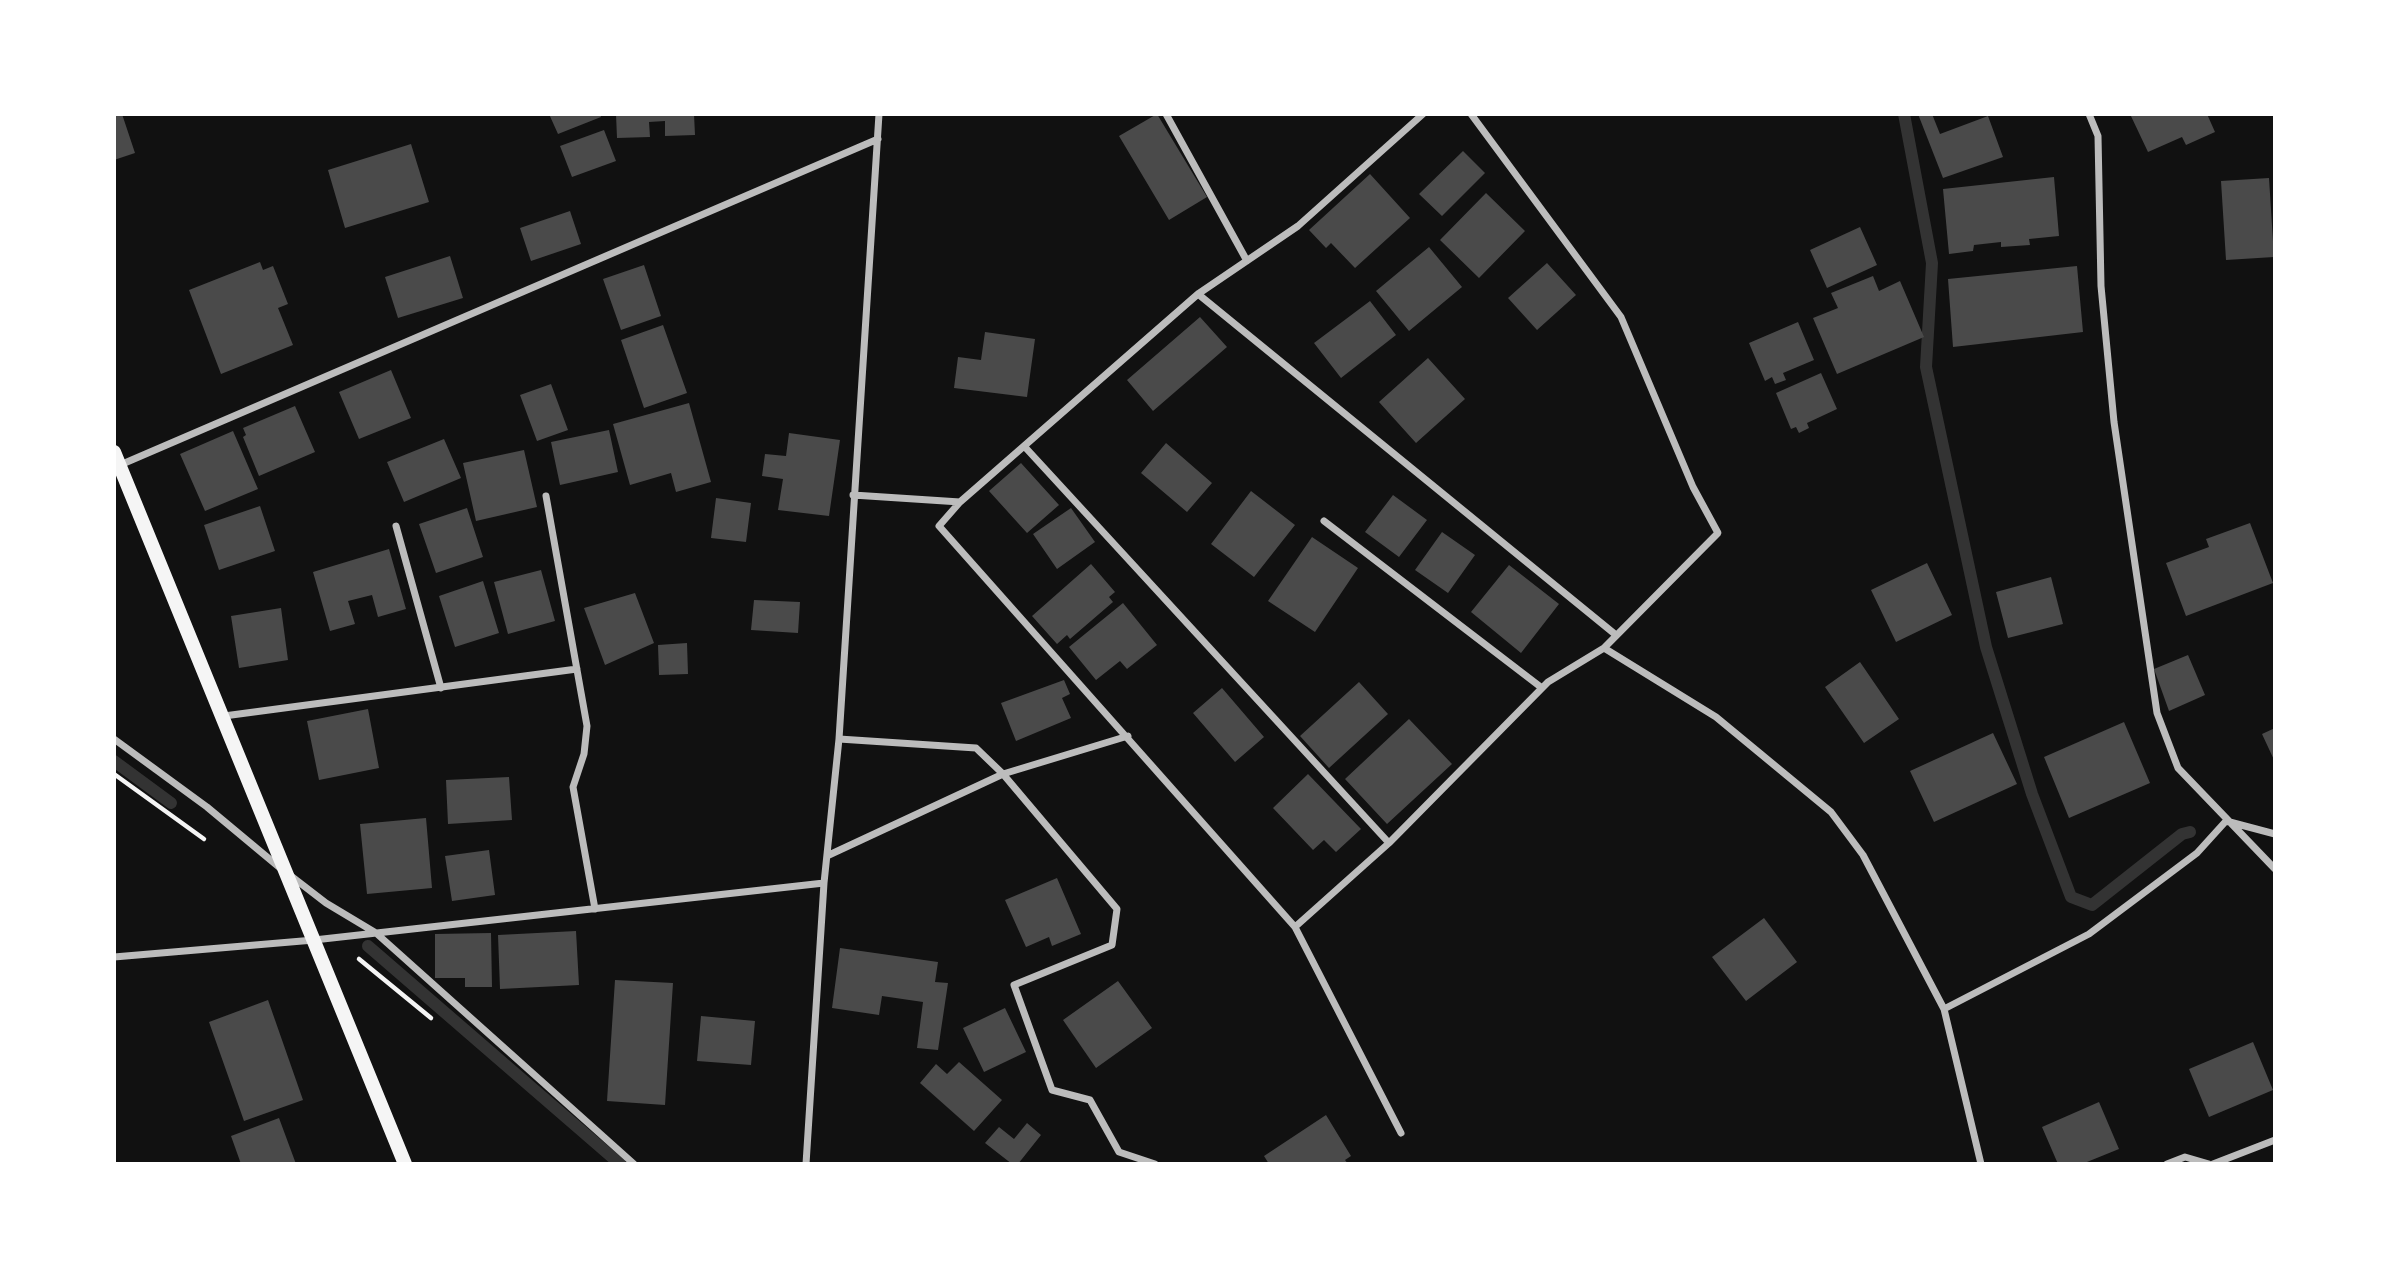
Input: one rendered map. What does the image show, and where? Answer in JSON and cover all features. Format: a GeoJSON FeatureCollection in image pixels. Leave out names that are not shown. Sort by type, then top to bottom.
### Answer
{"type":"FeatureCollection","features":[{"type":"Feature","properties":{"kind":"main road"},"geometry":{"type":"LineString","coordinates":[[117,466],[224,716],[405,1164]]}},
{"type":"Feature","properties":{"kind":"street"},"geometry":{"type":"LineString","coordinates":[[806,1164],[824,883],[830,855],[839,739],[880,114]]}},
{"type":"Feature","properties":{"kind":"street"},"geometry":{"type":"LineString","coordinates":[[1166,114],[1247,261]]}},
{"type":"Feature","properties":{"kind":"street"},"geometry":{"type":"LineString","coordinates":[[1401,1133],[1295,928],[1128,736],[939,526],[960,502],[1198,294],[1298,226],[1423,114]]}},
{"type":"Feature","properties":{"kind":"street"},"geometry":{"type":"LineString","coordinates":[[1295,928],[1389,842],[1542,688],[1604,648],[1718,533],[1693,486],[1621,317],[1471,114]]}},
{"type":"Feature","properties":{"kind":"street"},"geometry":{"type":"LineString","coordinates":[[2089,114],[2098,136],[2101,286],[2114,422],[2157,713],[2178,768],[2225,821],[2275,869]]}},
{"type":"Feature","properties":{"kind":"street"},"geometry":{"type":"LineString","coordinates":[[117,466],[878,139]]}},
{"type":"Feature","properties":{"kind":"street"},"geometry":{"type":"LineString","coordinates":[[1198,294],[1616,635]]}},
{"type":"Feature","properties":{"kind":"street"},"geometry":{"type":"LineString","coordinates":[[1024,446],[1389,842]]}},
{"type":"Feature","properties":{"kind":"street"},"geometry":{"type":"LineString","coordinates":[[853,495],[960,502]]}},
{"type":"Feature","properties":{"kind":"street"},"geometry":{"type":"LineString","coordinates":[[546,496],[587,726],[584,754],[573,787],[595,909]]}},
{"type":"Feature","properties":{"kind":"street"},"geometry":{"type":"LineString","coordinates":[[1324,520],[1542,688]]}},
{"type":"Feature","properties":{"kind":"street"},"geometry":{"type":"LineString","coordinates":[[396,526],[441,688]]}},
{"type":"Feature","properties":{"kind":"street"},"geometry":{"type":"LineString","coordinates":[[1604,648],[1716,717],[1831,812],[1863,855],[1944,1009],[1981,1164]]}},
{"type":"Feature","properties":{"kind":"street"},"geometry":{"type":"LineString","coordinates":[[224,716],[577,669]]}},
{"type":"Feature","properties":{"kind":"street"},"geometry":{"type":"LineString","coordinates":[[830,855],[1003,774],[1128,736]]}},
{"type":"Feature","properties":{"kind":"street"},"geometry":{"type":"LineString","coordinates":[[114,739],[207,807],[326,903],[376,933],[634,1164]]}},
{"type":"Feature","properties":{"kind":"street"},"geometry":{"type":"LineString","coordinates":[[839,739],[976,748],[1003,774],[1117,909],[1112,945],[1014,985],[1052,1090],[1090,1100],[1119,1152],[1155,1164]]}},
{"type":"Feature","properties":{"kind":"street"},"geometry":{"type":"LineString","coordinates":[[2225,821],[2275,834]]}},
{"type":"Feature","properties":{"kind":"street"},"geometry":{"type":"LineString","coordinates":[[1944,1009],[2089,934],[2197,853],[2225,821]]}},
{"type":"Feature","properties":{"kind":"street"},"geometry":{"type":"LineString","coordinates":[[114,957],[314,940],[824,883]]}},
{"type":"Feature","properties":{"kind":"street"},"geometry":{"type":"LineString","coordinates":[[2167,1164],[2185,1157],[2211,1164],[2275,1140]]}},
{"type":"Feature","properties":{"kind":"path"},"geometry":{"type":"LineString","coordinates":[[114,774],[213,845]]}},
{"type":"Feature","properties":{"kind":"building"},"geometry":{"type":"Polygon","coordinates":[[[114,114],[122,114],[135,153],[114,160],[114,114]]]}},
{"type":"Feature","properties":{"kind":"building"},"geometry":{"type":"Polygon","coordinates":[[[549,114],[600,114],[601,117],[558,134],[549,114]]]}},
{"type":"Feature","properties":{"kind":"building"},"geometry":{"type":"Polygon","coordinates":[[[616,114],[694,114],[695,135],[665,136],[665,121],[649,122],[650,137],[617,138],[616,114]]]}},
{"type":"Feature","properties":{"kind":"building"},"geometry":{"type":"Polygon","coordinates":[[[1157,114],[1207,197],[1169,220],[1119,136],[1157,114]]]}},
{"type":"Feature","properties":{"kind":"building"},"geometry":{"type":"Polygon","coordinates":[[[1918,114],[1932,114],[1940,134],[1988,116],[2003,157],[1943,178],[1918,114]]]}},
{"type":"Feature","properties":{"kind":"building"},"geometry":{"type":"Polygon","coordinates":[[[2130,114],[2207,114],[2215,132],[2186,145],[2182,137],[2148,152],[2130,114]]]}},
{"type":"Feature","properties":{"kind":"building"},"geometry":{"type":"Polygon","coordinates":[[[604,130],[616,161],[572,177],[560,146],[604,130]]]}},
{"type":"Feature","properties":{"kind":"building"},"geometry":{"type":"Polygon","coordinates":[[[411,144],[429,202],[345,228],[328,170],[411,144]]]}},
{"type":"Feature","properties":{"kind":"building"},"geometry":{"type":"Polygon","coordinates":[[[1463,151],[1485,173],[1442,216],[1419,194],[1463,151]]]}},
{"type":"Feature","properties":{"kind":"building"},"geometry":{"type":"Polygon","coordinates":[[[1370,174],[1410,218],[1355,268],[1331,243],[1326,248],[1309,230],[1370,174]]]}},
{"type":"Feature","properties":{"kind":"building"},"geometry":{"type":"Polygon","coordinates":[[[2054,177],[2059,236],[2029,239],[2030,245],[2001,247],[2001,242],[1974,245],[1973,251],[1949,254],[1943,189],[2054,177]]]}},
{"type":"Feature","properties":{"kind":"building"},"geometry":{"type":"Polygon","coordinates":[[[2269,178],[2274,257],[2226,260],[2221,181],[2269,178]]]}},
{"type":"Feature","properties":{"kind":"building"},"geometry":{"type":"Polygon","coordinates":[[[1486,193],[1525,231],[1479,278],[1440,240],[1486,193]]]}},
{"type":"Feature","properties":{"kind":"building"},"geometry":{"type":"Polygon","coordinates":[[[570,211],[581,244],[531,261],[520,228],[570,211]]]}},
{"type":"Feature","properties":{"kind":"building"},"geometry":{"type":"Polygon","coordinates":[[[1860,227],[1877,265],[1827,288],[1810,250],[1860,227]]]}},
{"type":"Feature","properties":{"kind":"building"},"geometry":{"type":"Polygon","coordinates":[[[1429,247],[1462,287],[1409,331],[1376,291],[1429,247]]]}},
{"type":"Feature","properties":{"kind":"building"},"geometry":{"type":"Polygon","coordinates":[[[450,256],[463,298],[398,318],[385,277],[450,256]]]}},
{"type":"Feature","properties":{"kind":"building"},"geometry":{"type":"Polygon","coordinates":[[[260,262],[263,270],[273,266],[288,304],[278,308],[293,345],[221,374],[189,290],[260,262]]]}},
{"type":"Feature","properties":{"kind":"building"},"geometry":{"type":"Polygon","coordinates":[[[1547,263],[1576,295],[1537,330],[1508,298],[1547,263]]]}},
{"type":"Feature","properties":{"kind":"building"},"geometry":{"type":"Polygon","coordinates":[[[644,265],[661,316],[621,330],[603,279],[644,265]]]}},
{"type":"Feature","properties":{"kind":"building"},"geometry":{"type":"Polygon","coordinates":[[[2077,266],[2083,332],[1953,347],[1948,279],[2077,266]]]}},
{"type":"Feature","properties":{"kind":"building"},"geometry":{"type":"Polygon","coordinates":[[[1873,276],[1879,291],[1900,281],[1924,337],[1837,374],[1813,318],[1838,308],[1831,293],[1873,276]]]}},
{"type":"Feature","properties":{"kind":"building"},"geometry":{"type":"Polygon","coordinates":[[[1370,301],[1396,335],[1341,378],[1314,343],[1370,301]]]}},
{"type":"Feature","properties":{"kind":"building"},"geometry":{"type":"Polygon","coordinates":[[[1200,317],[1227,347],[1153,411],[1127,380],[1200,317]]]}},
{"type":"Feature","properties":{"kind":"building"},"geometry":{"type":"Polygon","coordinates":[[[1798,322],[1814,360],[1783,373],[1786,380],[1775,384],[1772,377],[1765,381],[1749,343],[1798,322]]]}},
{"type":"Feature","properties":{"kind":"building"},"geometry":{"type":"Polygon","coordinates":[[[663,325],[687,393],[644,408],[621,340],[663,325]]]}},
{"type":"Feature","properties":{"kind":"building"},"geometry":{"type":"Polygon","coordinates":[[[985,332],[1035,339],[1027,397],[954,388],[958,357],[981,360],[985,332]]]}},
{"type":"Feature","properties":{"kind":"building"},"geometry":{"type":"Polygon","coordinates":[[[1428,358],[1465,399],[1416,443],[1379,402],[1428,358]]]}},
{"type":"Feature","properties":{"kind":"building"},"geometry":{"type":"Polygon","coordinates":[[[391,370],[411,418],[359,439],[339,392],[391,370]]]}},
{"type":"Feature","properties":{"kind":"building"},"geometry":{"type":"Polygon","coordinates":[[[1821,373],[1837,409],[1807,423],[1809,428],[1799,433],[1796,427],[1791,429],[1776,393],[1821,373]]]}},
{"type":"Feature","properties":{"kind":"building"},"geometry":{"type":"Polygon","coordinates":[[[551,384],[568,430],[537,441],[520,395],[551,384]]]}},
{"type":"Feature","properties":{"kind":"building"},"geometry":{"type":"Polygon","coordinates":[[[689,403],[711,482],[676,492],[671,473],[630,485],[613,424],[689,403]]]}},
{"type":"Feature","properties":{"kind":"building"},"geometry":{"type":"Polygon","coordinates":[[[295,406],[315,452],[259,476],[243,437],[246,435],[243,428],[295,406]]]}},
{"type":"Feature","properties":{"kind":"building"},"geometry":{"type":"Polygon","coordinates":[[[609,430],[618,472],[560,485],[551,442],[609,430]]]}},
{"type":"Feature","properties":{"kind":"building"},"geometry":{"type":"Polygon","coordinates":[[[233,431],[258,489],[205,511],[180,454],[233,431]]]}},
{"type":"Feature","properties":{"kind":"building"},"geometry":{"type":"Polygon","coordinates":[[[789,433],[840,440],[829,516],[778,510],[783,479],[762,476],[765,454],[786,456],[789,433]]]}},
{"type":"Feature","properties":{"kind":"building"},"geometry":{"type":"Polygon","coordinates":[[[444,439],[461,478],[404,502],[387,462],[444,439]]]}},
{"type":"Feature","properties":{"kind":"building"},"geometry":{"type":"Polygon","coordinates":[[[1166,443],[1212,483],[1187,512],[1141,473],[1166,443]]]}},
{"type":"Feature","properties":{"kind":"building"},"geometry":{"type":"Polygon","coordinates":[[[524,450],[537,507],[476,521],[463,463],[524,450]]]}},
{"type":"Feature","properties":{"kind":"building"},"geometry":{"type":"Polygon","coordinates":[[[1021,463],[1059,505],[1027,533],[989,491],[1021,463]]]}},
{"type":"Feature","properties":{"kind":"building"},"geometry":{"type":"Polygon","coordinates":[[[1251,491],[1295,525],[1254,577],[1211,544],[1251,491]]]}},
{"type":"Feature","properties":{"kind":"building"},"geometry":{"type":"Polygon","coordinates":[[[1393,495],[1427,520],[1399,557],[1365,532],[1393,495]]]}},
{"type":"Feature","properties":{"kind":"building"},"geometry":{"type":"Polygon","coordinates":[[[716,498],[751,503],[746,542],[711,538],[716,498]]]}},
{"type":"Feature","properties":{"kind":"building"},"geometry":{"type":"Polygon","coordinates":[[[260,506],[275,551],[219,570],[204,525],[260,506]]]}},
{"type":"Feature","properties":{"kind":"building"},"geometry":{"type":"Polygon","coordinates":[[[467,508],[483,557],[436,573],[419,524],[467,508]]]}},
{"type":"Feature","properties":{"kind":"building"},"geometry":{"type":"Polygon","coordinates":[[[1071,508],[1095,542],[1057,569],[1033,534],[1071,508]]]}},
{"type":"Feature","properties":{"kind":"building"},"geometry":{"type":"Polygon","coordinates":[[[2250,523],[2273,583],[2186,616],[2166,563],[2209,547],[2206,539],[2250,523]]]}},
{"type":"Feature","properties":{"kind":"building"},"geometry":{"type":"Polygon","coordinates":[[[1442,532],[1475,555],[1448,593],[1415,570],[1442,532]]]}},
{"type":"Feature","properties":{"kind":"building"},"geometry":{"type":"Polygon","coordinates":[[[1312,537],[1358,568],[1315,632],[1268,601],[1312,537]]]}},
{"type":"Feature","properties":{"kind":"building"},"geometry":{"type":"Polygon","coordinates":[[[389,549],[406,609],[378,617],[372,595],[348,601],[355,624],[330,631],[313,572],[389,549]]]}},
{"type":"Feature","properties":{"kind":"building"},"geometry":{"type":"Polygon","coordinates":[[[1927,563],[1952,615],[1896,642],[1871,590],[1927,563]]]}},
{"type":"Feature","properties":{"kind":"building"},"geometry":{"type":"Polygon","coordinates":[[[1091,564],[1115,592],[1109,597],[1113,602],[1070,639],[1067,635],[1057,644],[1032,616],[1091,564]]]}},
{"type":"Feature","properties":{"kind":"building"},"geometry":{"type":"Polygon","coordinates":[[[1509,565],[1559,604],[1521,653],[1471,612],[1509,565]]]}},
{"type":"Feature","properties":{"kind":"building"},"geometry":{"type":"Polygon","coordinates":[[[541,570],[555,621],[508,634],[494,582],[541,570]]]}},
{"type":"Feature","properties":{"kind":"building"},"geometry":{"type":"Polygon","coordinates":[[[2051,577],[2063,624],[2008,638],[1996,592],[2051,577]]]}},
{"type":"Feature","properties":{"kind":"building"},"geometry":{"type":"Polygon","coordinates":[[[483,581],[499,633],[455,647],[439,596],[483,581]]]}},
{"type":"Feature","properties":{"kind":"building"},"geometry":{"type":"Polygon","coordinates":[[[635,593],[654,643],[605,665],[584,608],[635,593]]]}},
{"type":"Feature","properties":{"kind":"building"},"geometry":{"type":"Polygon","coordinates":[[[754,600],[800,602],[798,633],[751,630],[754,600]]]}},
{"type":"Feature","properties":{"kind":"building"},"geometry":{"type":"Polygon","coordinates":[[[1123,603],[1157,645],[1127,669],[1120,661],[1096,680],[1069,647],[1123,603]]]}},
{"type":"Feature","properties":{"kind":"building"},"geometry":{"type":"Polygon","coordinates":[[[281,608],[288,660],[239,668],[231,616],[281,608]]]}},
{"type":"Feature","properties":{"kind":"building"},"geometry":{"type":"Polygon","coordinates":[[[687,643],[688,674],[659,675],[658,645],[687,643]]]}},
{"type":"Feature","properties":{"kind":"building"},"geometry":{"type":"Polygon","coordinates":[[[2188,655],[2205,695],[2169,711],[2154,669],[2188,655]]]}},
{"type":"Feature","properties":{"kind":"building"},"geometry":{"type":"Polygon","coordinates":[[[1860,662],[1899,719],[1864,743],[1825,687],[1860,662]]]}},
{"type":"Feature","properties":{"kind":"building"},"geometry":{"type":"Polygon","coordinates":[[[1064,680],[1070,694],[1062,698],[1071,718],[1016,741],[1001,703],[1064,680]]]}},
{"type":"Feature","properties":{"kind":"building"},"geometry":{"type":"Polygon","coordinates":[[[1359,682],[1388,714],[1329,768],[1300,736],[1359,682]]]}},
{"type":"Feature","properties":{"kind":"building"},"geometry":{"type":"Polygon","coordinates":[[[1222,688],[1264,737],[1235,762],[1193,713],[1222,688]]]}},
{"type":"Feature","properties":{"kind":"building"},"geometry":{"type":"Polygon","coordinates":[[[368,709],[379,768],[319,780],[307,721],[368,709]]]}},
{"type":"Feature","properties":{"kind":"building"},"geometry":{"type":"Polygon","coordinates":[[[1409,719],[1452,764],[1387,824],[1345,779],[1409,719]]]}},
{"type":"Feature","properties":{"kind":"building"},"geometry":{"type":"Polygon","coordinates":[[[2124,722],[2150,783],[2069,818],[2044,757],[2124,722]]]}},
{"type":"Feature","properties":{"kind":"building"},"geometry":{"type":"Polygon","coordinates":[[[2275,728],[2275,762],[2262,734],[2275,728]]]}},
{"type":"Feature","properties":{"kind":"building"},"geometry":{"type":"Polygon","coordinates":[[[1993,733],[2017,784],[1934,822],[1910,771],[1993,733]]]}},
{"type":"Feature","properties":{"kind":"building"},"geometry":{"type":"Polygon","coordinates":[[[1308,774],[1361,829],[1336,852],[1324,840],[1313,850],[1273,808],[1308,774]]]}},
{"type":"Feature","properties":{"kind":"building"},"geometry":{"type":"Polygon","coordinates":[[[509,777],[512,820],[448,824],[446,780],[509,777]]]}},
{"type":"Feature","properties":{"kind":"building"},"geometry":{"type":"Polygon","coordinates":[[[426,818],[432,888],[367,894],[360,824],[426,818]]]}},
{"type":"Feature","properties":{"kind":"building"},"geometry":{"type":"Polygon","coordinates":[[[489,850],[495,895],[452,901],[445,856],[489,850]]]}},
{"type":"Feature","properties":{"kind":"building"},"geometry":{"type":"Polygon","coordinates":[[[1057,878],[1081,934],[1052,946],[1049,937],[1026,947],[1005,900],[1057,878]]]}},
{"type":"Feature","properties":{"kind":"building"},"geometry":{"type":"Polygon","coordinates":[[[1764,918],[1797,962],[1746,1001],[1712,957],[1764,918]]]}},
{"type":"Feature","properties":{"kind":"building"},"geometry":{"type":"Polygon","coordinates":[[[576,931],[579,985],[500,989],[498,935],[576,931]]]}},
{"type":"Feature","properties":{"kind":"building"},"geometry":{"type":"Polygon","coordinates":[[[491,933],[492,987],[465,987],[465,978],[435,978],[435,934],[491,933]]]}},
{"type":"Feature","properties":{"kind":"building"},"geometry":{"type":"Polygon","coordinates":[[[840,948],[938,962],[935,982],[948,983],[938,1050],[917,1048],[923,1002],[882,996],[879,1015],[832,1008],[840,948]]]}},
{"type":"Feature","properties":{"kind":"building"},"geometry":{"type":"Polygon","coordinates":[[[615,980],[673,983],[665,1105],[607,1101],[615,980]]]}},
{"type":"Feature","properties":{"kind":"building"},"geometry":{"type":"Polygon","coordinates":[[[1118,981],[1152,1028],[1096,1068],[1063,1020],[1118,981]]]}},
{"type":"Feature","properties":{"kind":"building"},"geometry":{"type":"Polygon","coordinates":[[[268,1000],[303,1100],[244,1121],[209,1022],[268,1000]]]}},
{"type":"Feature","properties":{"kind":"building"},"geometry":{"type":"Polygon","coordinates":[[[1005,1008],[1026,1052],[984,1072],[963,1028],[1005,1008]]]}},
{"type":"Feature","properties":{"kind":"building"},"geometry":{"type":"Polygon","coordinates":[[[701,1016],[755,1021],[751,1065],[697,1061],[701,1016]]]}},
{"type":"Feature","properties":{"kind":"building"},"geometry":{"type":"Polygon","coordinates":[[[2253,1042],[2273,1090],[2209,1117],[2189,1069],[2253,1042]]]}},
{"type":"Feature","properties":{"kind":"building"},"geometry":{"type":"Polygon","coordinates":[[[959,1062],[1002,1100],[974,1131],[920,1083],[936,1064],[947,1074],[959,1062]]]}},
{"type":"Feature","properties":{"kind":"building"},"geometry":{"type":"Polygon","coordinates":[[[2099,1102],[2119,1149],[2082,1164],[2058,1164],[2042,1127],[2099,1102]]]}},
{"type":"Feature","properties":{"kind":"building"},"geometry":{"type":"Polygon","coordinates":[[[1326,1115],[1351,1156],[1345,1160],[1348,1164],[1269,1164],[1264,1156],[1326,1115]]]}},
{"type":"Feature","properties":{"kind":"building"},"geometry":{"type":"Polygon","coordinates":[[[279,1118],[296,1164],[241,1164],[231,1136],[279,1118]]]}},
{"type":"Feature","properties":{"kind":"building"},"geometry":{"type":"Polygon","coordinates":[[[1027,1123],[1041,1135],[1018,1164],[1012,1164],[985,1143],[999,1127],[1014,1139],[1027,1123]]]}},
{"type":"Feature","properties":{"kind":"waterway"},"geometry":{"type":"LineString","coordinates":[[1904,114],[1932,263],[1926,367],[1986,647],[2032,794],[2071,897],[2092,905],[2182,834],[2190,832]]}},
{"type":"Feature","properties":{"kind":"waterway"},"geometry":{"type":"LineString","coordinates":[[114,761],[171,803]]}},
{"type":"Feature","properties":{"kind":"waterway"},"geometry":{"type":"LineString","coordinates":[[368,946],[620,1164]]}}]}
